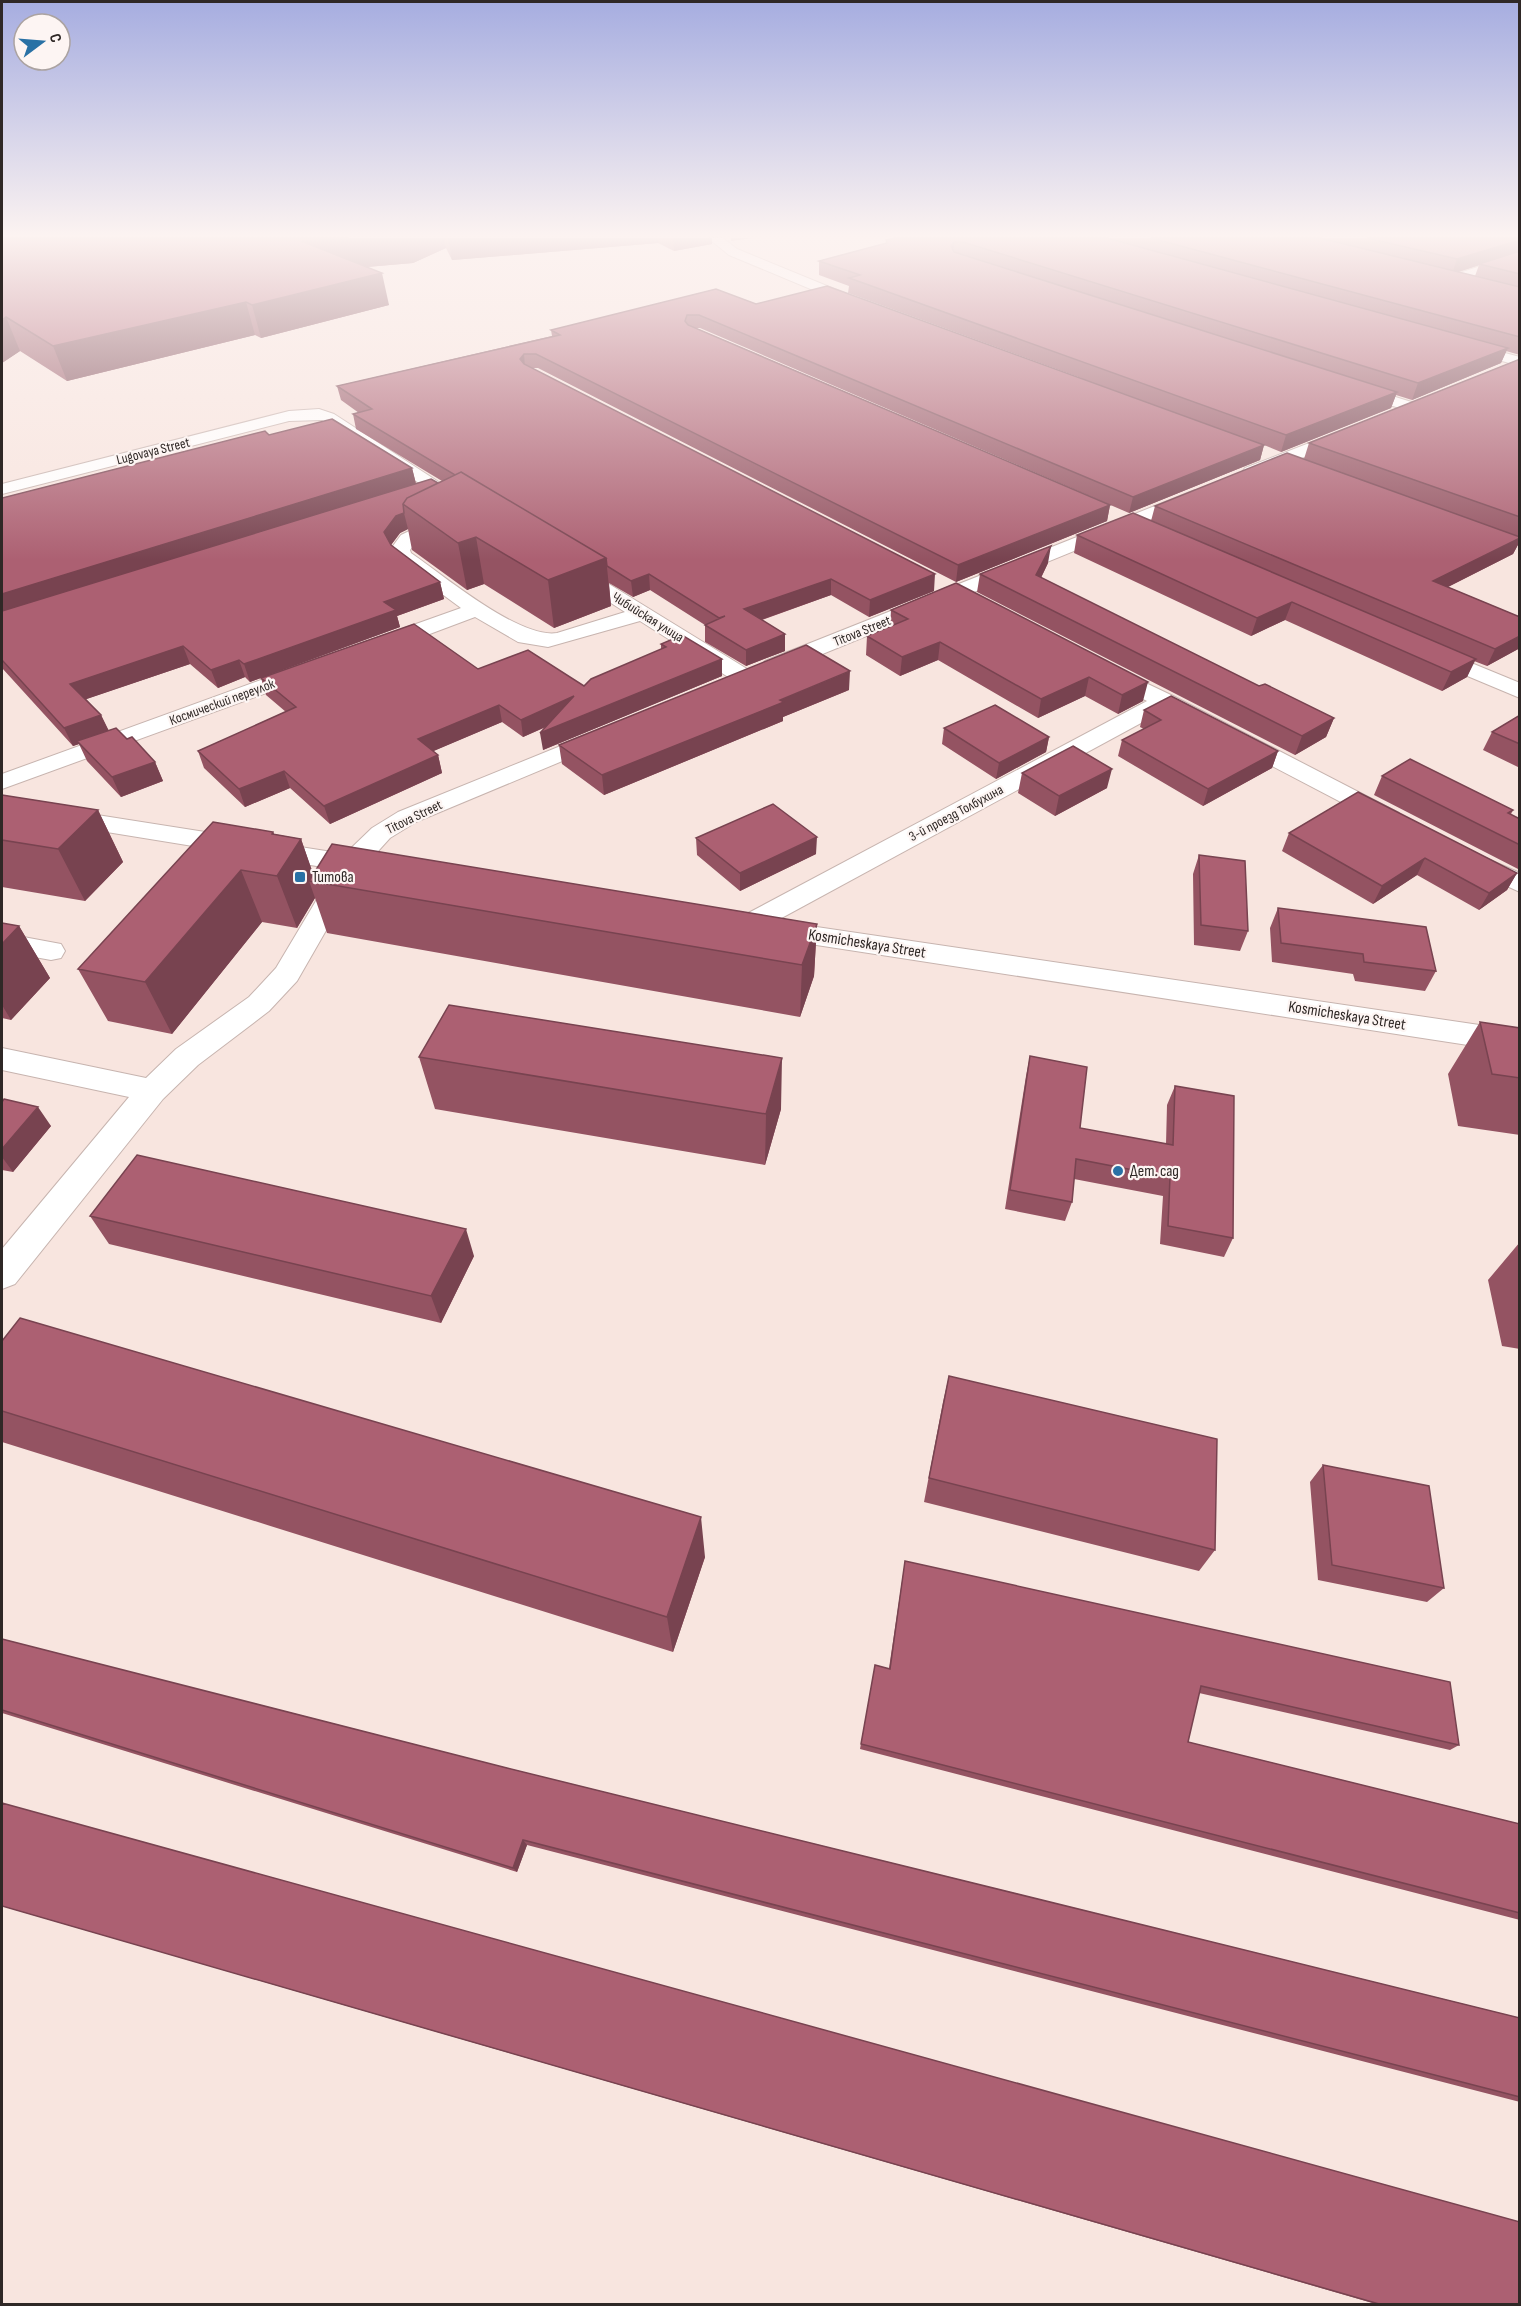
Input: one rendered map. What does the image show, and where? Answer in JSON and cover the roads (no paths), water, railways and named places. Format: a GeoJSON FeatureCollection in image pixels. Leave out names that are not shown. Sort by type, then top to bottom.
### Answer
{"type":"FeatureCollection","features":[{"type":"Feature","properties":{"kind":"street"},"geometry":{"type":"LineString","coordinates":[[1461,346],[1520,363]]}},
{"type":"Feature","properties":{"kind":"street"},"geometry":{"type":"LineString","coordinates":[[1498,373],[1520,363]]}},
{"type":"Feature","properties":{"kind":"street"},"geometry":{"type":"LineString","coordinates":[[1332,382],[1412,408]]}},
{"type":"Feature","properties":{"kind":"street"},"geometry":{"type":"LineString","coordinates":[[1237,478],[1433,399]]}},
{"type":"Feature","properties":{"kind":"street","name":"Lugovaya Street"},"geometry":{"type":"LineString","coordinates":[[2,489],[305,414],[319,414],[328,417],[436,486]]}},
{"type":"Feature","properties":{"kind":"street"},"geometry":{"type":"LineString","coordinates":[[1258,452],[1302,468]]}},
{"type":"Feature","properties":{"kind":"street"},"geometry":{"type":"LineString","coordinates":[[413,494],[436,486],[474,511],[408,539],[400,550],[403,556],[476,609],[526,637],[548,641],[643,613]]}},
{"type":"Feature","properties":{"kind":"street","name":"Titova Street"},"geometry":{"type":"LineString","coordinates":[[722,686],[1216,487]]}},
{"type":"Feature","properties":{"kind":"street"},"geometry":{"type":"LineString","coordinates":[[1108,513],[1151,532]]}},
{"type":"Feature","properties":{"kind":"street","name":"Чибийская улица"},"geometry":{"type":"LineString","coordinates":[[551,557],[744,677]]}},
{"type":"Feature","properties":{"kind":"street"},"geometry":{"type":"LineString","coordinates":[[934,583],[976,605]]}},
{"type":"Feature","properties":{"kind":"street"},"geometry":{"type":"LineString","coordinates":[[354,653],[476,609]]}},
{"type":"Feature","properties":{"kind":"street"},"geometry":{"type":"LineString","coordinates":[[1411,644],[1520,691]]}},
{"type":"Feature","properties":{"kind":"street"},"geometry":{"type":"LineString","coordinates":[[1092,664],[1405,825]]}},
{"type":"Feature","properties":{"kind":"street","name":"Космический переулок"},"geometry":{"type":"LineString","coordinates":[[2,782],[321,666]]}},
{"type":"Feature","properties":{"kind":"street","name":"3-й проезд Толбухина"},"geometry":{"type":"LineString","coordinates":[[735,923],[1165,701]]}},
{"type":"Feature","properties":{"kind":"street","name":"Titova Street"},"geometry":{"type":"LineString","coordinates":[[2,1274],[152,1091],[187,1057],[259,1004],[287,974],[351,864],[381,833],[408,817],[614,731]]}},
{"type":"Feature","properties":{"kind":"street"},"geometry":{"type":"LineString","coordinates":[[2,807],[398,871]]}},
{"type":"Feature","properties":{"kind":"street"},"geometry":{"type":"LineString","coordinates":[[1457,852],[1520,884]]}},
{"type":"Feature","properties":{"kind":"street","name":"Kosmicheskaya Street"},"geometry":{"type":"LineString","coordinates":[[735,923],[1520,1042]]}},
{"type":"Feature","properties":{"kind":"street"},"geometry":{"type":"LineString","coordinates":[[2,942],[51,951]]}},
{"type":"Feature","properties":{"kind":"street"},"geometry":{"type":"LineString","coordinates":[[2,1059],[152,1091]]}},
{"type":"Feature","properties":{"kind":"place","name":"Титова"},"geometry":{"type":"Point","coordinates":[300,877]}},
{"type":"Feature","properties":{"kind":"place","name":"Дет. сад"},"geometry":{"type":"Point","coordinates":[1118,1171]}}]}
